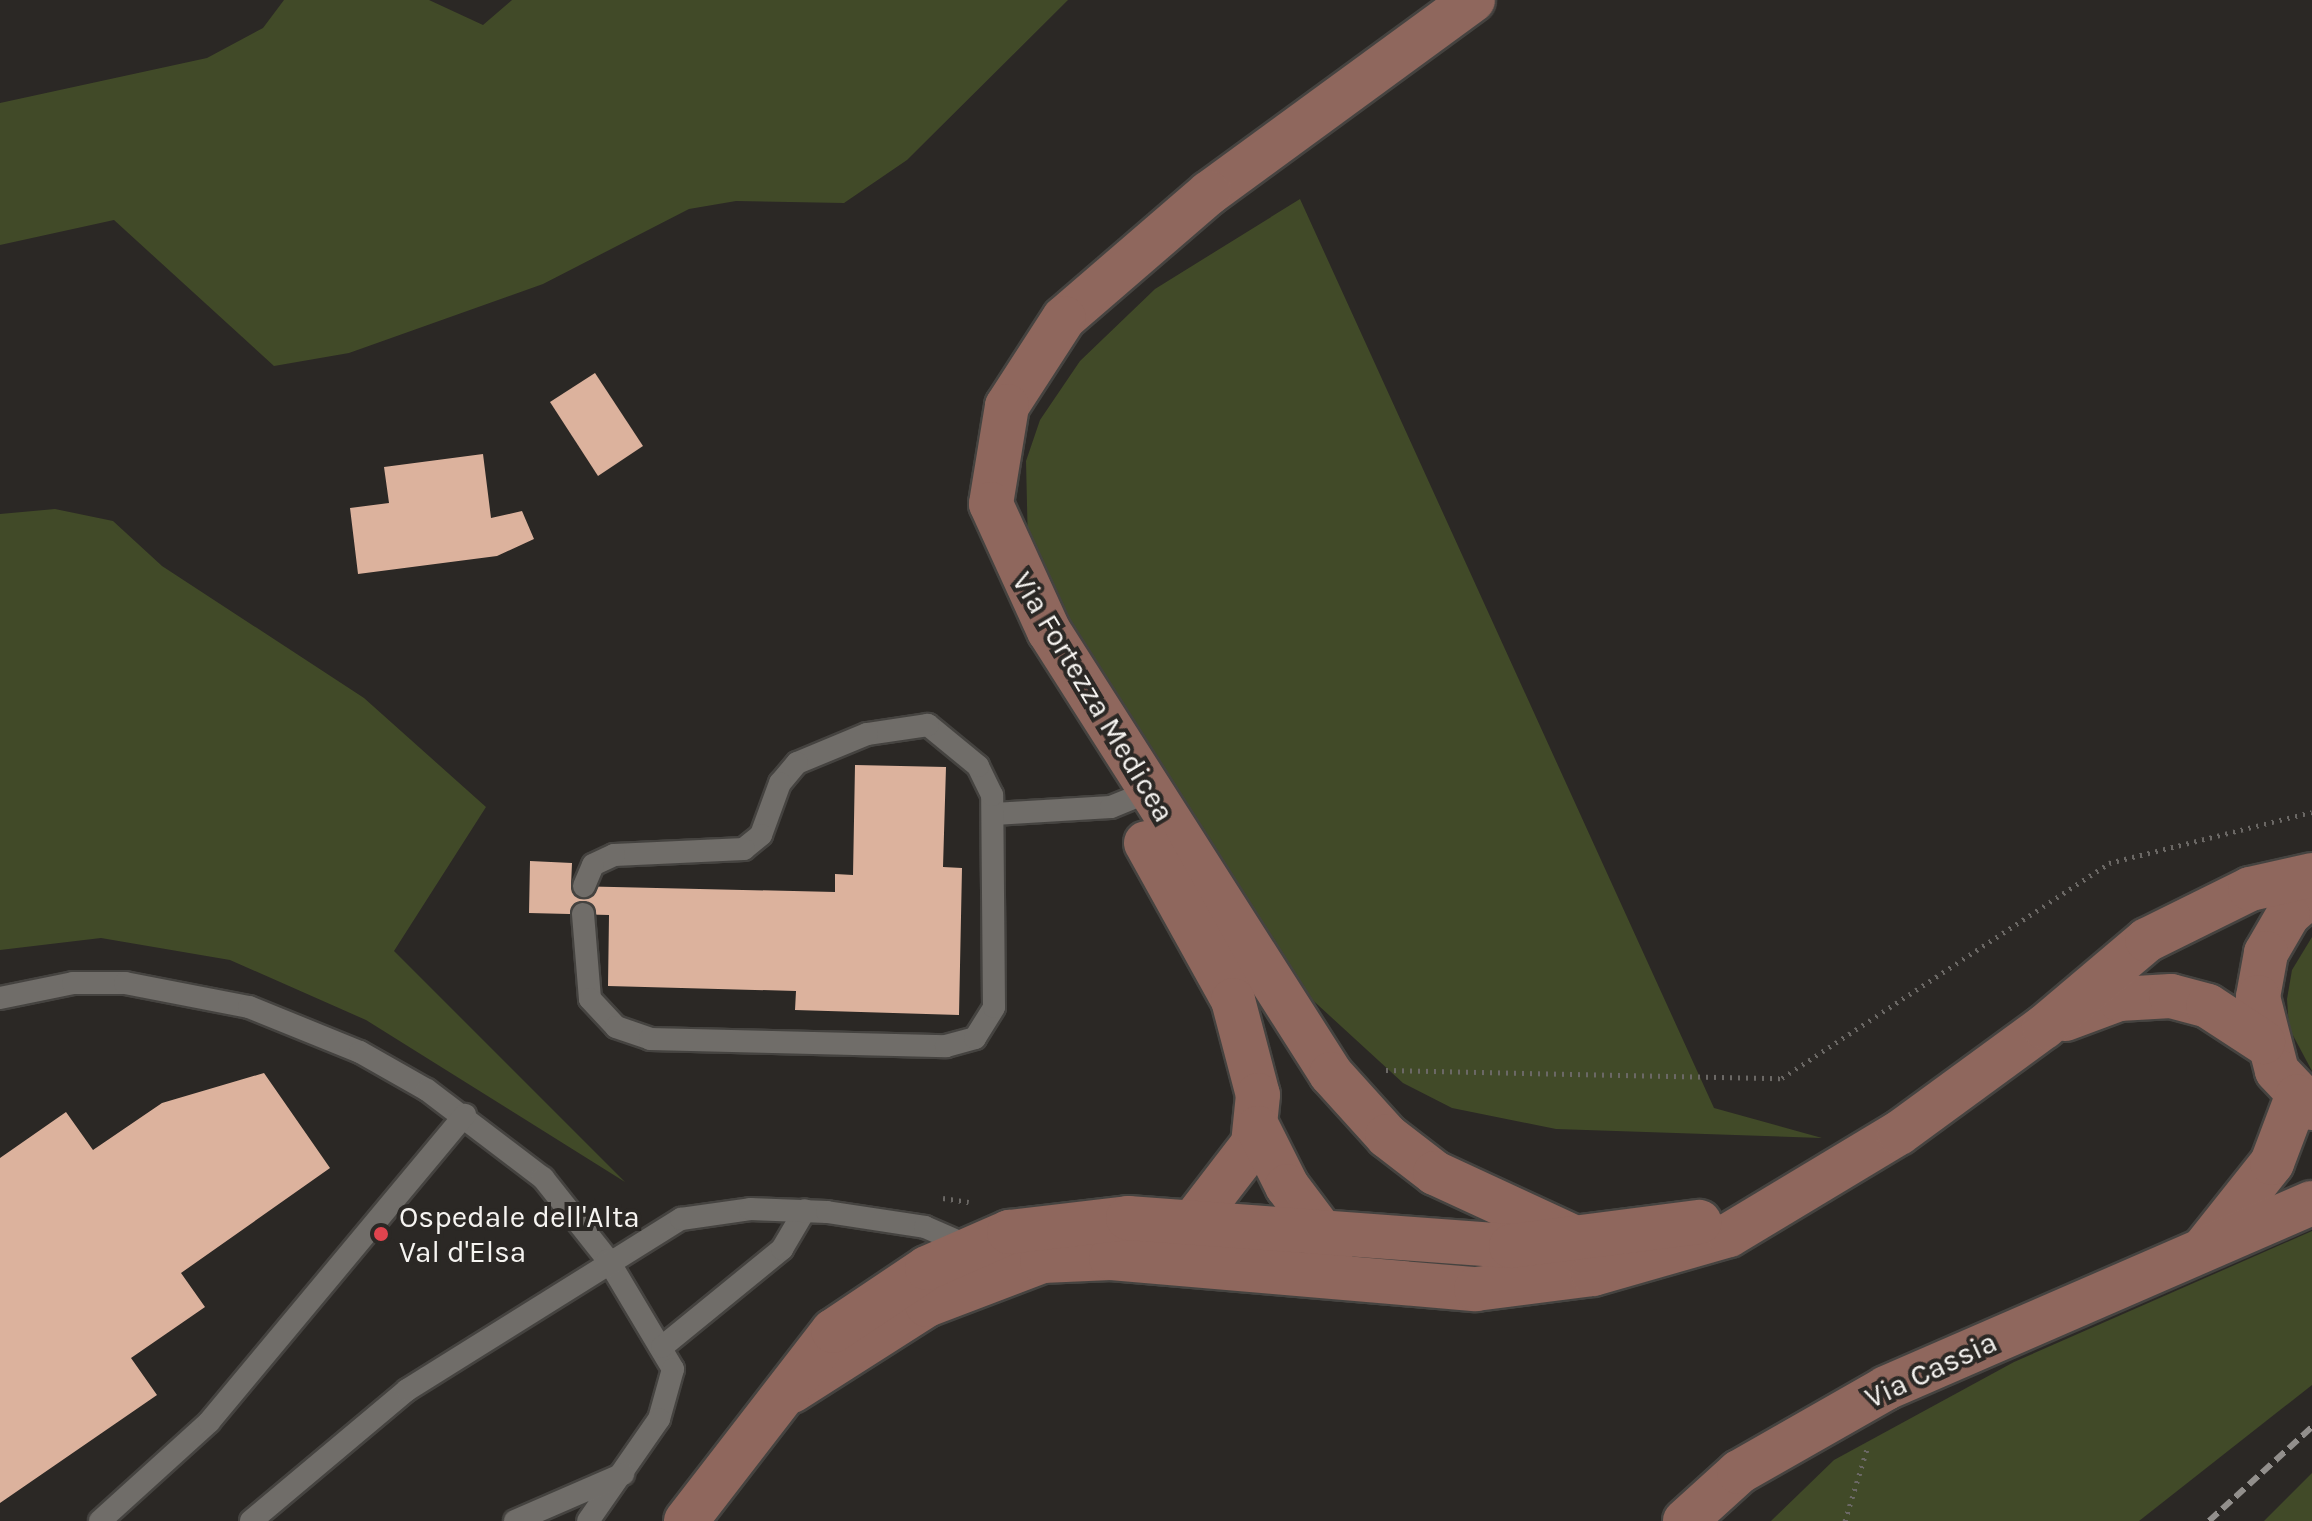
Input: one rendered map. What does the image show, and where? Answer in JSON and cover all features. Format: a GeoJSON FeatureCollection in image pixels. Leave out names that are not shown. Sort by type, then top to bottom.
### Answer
{"type":"FeatureCollection","features":[{"type":"Feature","properties":{"kind":"main road"},"geometry":{"type":"LineString","coordinates":[[1473,0],[1209,193],[1064,318],[1007,406],[991,504],[994,563],[1007,607],[1137,798],[1233,1000],[1251,1051],[1258,1128],[1275,1167],[1322,1233],[1347,1258],[1478,1269],[1535,1285]]}},
{"type":"Feature","properties":{"kind":"main road","name":"Via Fortezza Medicea"},"geometry":{"type":"LineString","coordinates":[[1137,798],[1296,1027],[1365,1113],[1459,1187],[1580,1240]]}},
{"type":"Feature","properties":{"kind":"main road"},"geometry":{"type":"LineString","coordinates":[[792,1391],[927,1305],[1042,1261],[1138,1260],[1445,1289],[1535,1285],[1660,1257],[1729,1235],[1859,1160],[2044,1027],[2101,974],[2179,922],[2250,889],[2312,875]]}},
{"type":"Feature","properties":{"kind":"main road","name":"Via Cassia"},"geometry":{"type":"LineString","coordinates":[[2197,1255],[2257,1188],[2304,1102],[2263,1042],[2258,997],[2266,953],[2288,915],[2312,894]]}},
{"type":"Feature","properties":{"kind":"main road"},"geometry":{"type":"LineString","coordinates":[[2044,1027],[2119,999],[2157,995],[2208,1006],[2263,1042]]}},
{"type":"Feature","properties":{"kind":"main road"},"geometry":{"type":"LineString","coordinates":[[1193,1222],[1236,1171],[1258,1128]]}},
{"type":"Feature","properties":{"kind":"main road","name":"Via Cassia"},"geometry":{"type":"LineString","coordinates":[[1685,1521],[1739,1472],[1886,1388],[2312,1203]]}},
{"type":"Feature","properties":{"kind":"main road"},"geometry":{"type":"LineString","coordinates":[[686,1521],[850,1317],[968,1247],[1081,1220],[1193,1222],[1483,1246],[1580,1240],[1772,1210]]}},
{"type":"Feature","properties":{"kind":"lane"},"geometry":{"type":"LineString","coordinates":[[583,914],[584,986],[603,1015],[629,1034],[670,1042],[963,1043],[990,1022],[996,996],[994,814],[987,781],[971,759],[928,725],[899,725],[817,752],[786,772],[761,835],[744,849],[614,855],[593,865],[584,886]]}},
{"type":"Feature","properties":{"kind":"lane"},"geometry":{"type":"LineString","coordinates":[[994,814],[1137,798]]}},
{"type":"Feature","properties":{"kind":"lane"},"geometry":{"type":"LineString","coordinates":[[0,998],[73,983],[191,992],[360,1052],[465,1115],[543,1178],[608,1260],[673,1369],[672,1393],[624,1474],[588,1521]]}},
{"type":"Feature","properties":{"kind":"lane"},"geometry":{"type":"LineString","coordinates":[[100,1521],[209,1422],[465,1115]]}},
{"type":"Feature","properties":{"kind":"lane"},"geometry":{"type":"LineString","coordinates":[[662,1347],[782,1249],[805,1210]]}},
{"type":"Feature","properties":{"kind":"lane"},"geometry":{"type":"LineString","coordinates":[[251,1521],[351,1430],[608,1260],[681,1219],[805,1210],[911,1223],[968,1247],[1042,1261]]}},
{"type":"Feature","properties":{"kind":"lane"},"geometry":{"type":"LineString","coordinates":[[515,1521],[624,1474]]}},
{"type":"Feature","properties":{"kind":"path"},"geometry":{"type":"LineString","coordinates":[[1374,1074],[1406,1066],[1782,1078],[2109,863],[2312,812]]}},
{"type":"Feature","properties":{"kind":"path"},"geometry":{"type":"LineString","coordinates":[[1845,1521],[1886,1388]]}},
{"type":"Feature","properties":{"kind":"green space"},"geometry":{"type":"Polygon","coordinates":[[[284,0],[429,0],[483,25],[512,0],[1068,0],[907,160],[844,203],[736,201],[689,209],[543,284],[349,353],[274,366],[114,220],[0,245],[0,103],[207,58],[263,28],[284,0]]]}},
{"type":"Feature","properties":{"kind":"green space"},"geometry":{"type":"Polygon","coordinates":[[[1300,199],[1714,1108],[1822,1138],[1556,1129],[1452,1108],[1403,1083],[1306,994],[1072,638],[1028,548],[1026,461],[1040,420],[1080,361],[1155,289],[1300,199]]]}},
{"type":"Feature","properties":{"kind":"green space"},"geometry":{"type":"Polygon","coordinates":[[[55,509],[113,521],[162,566],[364,698],[486,807],[394,951],[625,1182],[366,1020],[230,960],[101,938],[0,950],[0,514],[55,509]]]}},
{"type":"Feature","properties":{"kind":"green space"},"geometry":{"type":"Polygon","coordinates":[[[2312,937],[2312,1071],[2289,1028],[2287,999],[2292,970],[2312,937]]]}},
{"type":"Feature","properties":{"kind":"green space"},"geometry":{"type":"Polygon","coordinates":[[[2312,1231],[2312,1385],[2139,1521],[1771,1521],[1834,1460],[2014,1362],[2312,1231]]]}},
{"type":"Feature","properties":{"kind":"green space"},"geometry":{"type":"Polygon","coordinates":[[[2312,1473],[2312,1521],[2264,1521],[2312,1473]]]}},
{"type":"Feature","properties":{"kind":"building"},"geometry":{"type":"Polygon","coordinates":[[[595,373],[643,446],[598,476],[550,402],[595,373]]]}},
{"type":"Feature","properties":{"kind":"building"},"geometry":{"type":"Polygon","coordinates":[[[483,454],[491,518],[522,511],[534,539],[497,556],[358,574],[350,508],[389,503],[384,467],[483,454]]]}},
{"type":"Feature","properties":{"kind":"building"},"geometry":{"type":"Polygon","coordinates":[[[855,765],[946,767],[943,867],[962,868],[959,1015],[795,1010],[796,991],[608,986],[609,915],[529,913],[530,861],[572,863],[571,886],[835,892],[835,874],[853,875],[855,765]]]}},
{"type":"Feature","properties":{"kind":"building"},"geometry":{"type":"Polygon","coordinates":[[[264,1073],[330,1168],[181,1273],[205,1307],[131,1358],[157,1395],[0,1503],[0,1158],[66,1112],[93,1150],[162,1103],[264,1073]]]}},
{"type":"Feature","properties":{"kind":"railway"},"geometry":{"type":"LineString","coordinates":[[2209,1521],[2312,1427]]}},
{"type":"Feature","properties":{"kind":"place","name":"Ospedale dell'Alta Val d'Elsa"},"geometry":{"type":"Point","coordinates":[381,1234]}}]}
